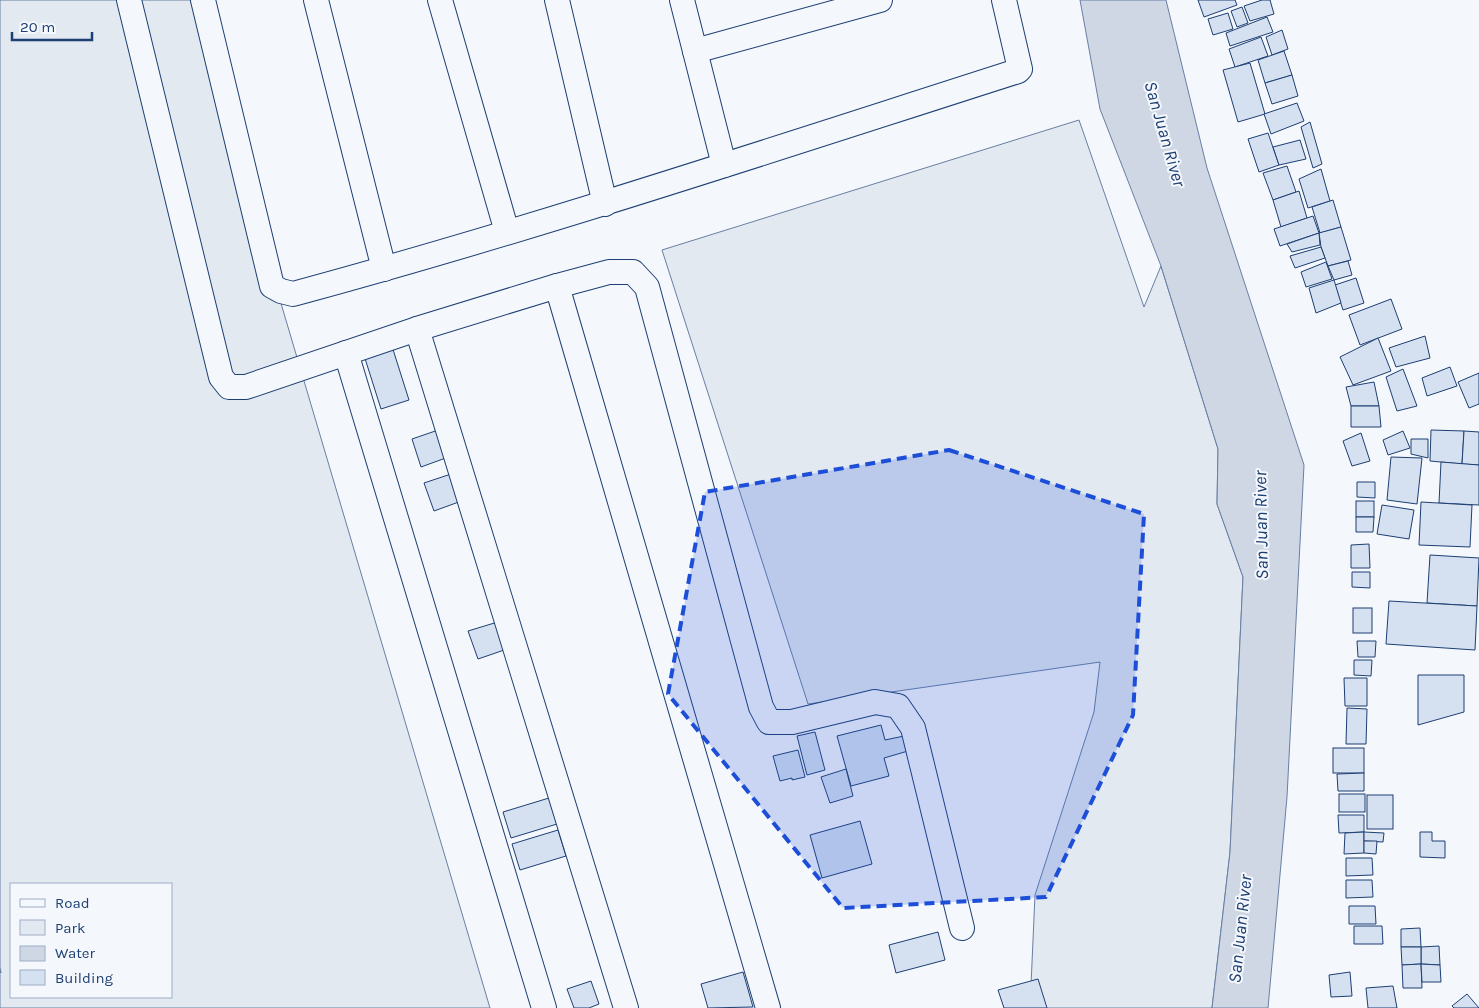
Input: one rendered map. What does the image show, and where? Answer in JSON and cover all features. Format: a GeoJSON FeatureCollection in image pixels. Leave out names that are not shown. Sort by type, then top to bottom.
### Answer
{"type":"FeatureCollection","features":[{"type":"Feature","properties":{"kind":"street"},"geometry":{"type":"LineString","coordinates":[[129,0],[221,377],[229,387],[246,387],[346,352],[557,286],[609,272],[633,272],[647,288],[760,707],[769,722],[792,722],[875,702],[898,706],[913,728],[962,928]]}},
{"type":"Feature","properties":{"kind":"street"},"geometry":{"type":"LineString","coordinates":[[203,0],[272,286],[293,294],[604,204],[1018,71],[1020,69],[1004,0]]}},
{"type":"Feature","properties":{"kind":"street"},"geometry":{"type":"LineString","coordinates":[[316,0],[384,269]]}},
{"type":"Feature","properties":{"kind":"street"},"geometry":{"type":"LineString","coordinates":[[440,0],[507,232]]}},
{"type":"Feature","properties":{"kind":"street"},"geometry":{"type":"LineString","coordinates":[[557,0],[604,204]]}},
{"type":"Feature","properties":{"kind":"street"},"geometry":{"type":"LineString","coordinates":[[682,0],[724,165]]}},
{"type":"Feature","properties":{"kind":"street"},"geometry":{"type":"LineString","coordinates":[[694,51],[880,0]]}},
{"type":"Feature","properties":{"kind":"street"},"geometry":{"type":"LineString","coordinates":[[557,286],[768,1008]]}},
{"type":"Feature","properties":{"kind":"street"},"geometry":{"type":"LineString","coordinates":[[417,329],[626,1008]]}},
{"type":"Feature","properties":{"kind":"street"},"geometry":{"type":"LineString","coordinates":[[346,352],[544,1008]]}},
{"type":"Feature","properties":{"kind":"highlighted area"},"geometry":{"type":"Polygon","coordinates":[[[949,450],[1144,514],[1133,715],[1046,897],[843,908],[668,694],[705,492],[949,450]]]}},
{"type":"Feature","properties":{"kind":"green space"},"geometry":{"type":"Polygon","coordinates":[[[0,0],[191,0],[490,1008],[0,1008],[0,970],[1,973],[0,0]]]}},
{"type":"Feature","properties":{"kind":"green space"},"geometry":{"type":"Polygon","coordinates":[[[1079,120],[1144,307],[1161,266],[1218,449],[1217,504],[1243,577],[1230,852],[1212,1008],[1030,1008],[1035,895],[1094,712],[1100,662],[808,704],[662,250],[1079,120]]]}},
{"type":"Feature","properties":{"kind":"water","name":"San Juan River"},"geometry":{"type":"Polygon","coordinates":[[[1080,0],[1166,0],[1207,168],[1304,465],[1287,797],[1268,1008],[1212,1008],[1230,852],[1243,577],[1217,504],[1218,449],[1161,266],[1100,109],[1080,0]]]}},
{"type":"Feature","properties":{"kind":"building"},"geometry":{"type":"Polygon","coordinates":[[[1198,0],[1235,0],[1237,5],[1204,17],[1198,0]]]}},
{"type":"Feature","properties":{"kind":"building"},"geometry":{"type":"Polygon","coordinates":[[[1262,0],[1270,0],[1274,14],[1250,21],[1244,6],[1262,0]]]}},
{"type":"Feature","properties":{"kind":"building"},"geometry":{"type":"Polygon","coordinates":[[[1242,7],[1248,23],[1237,27],[1231,11],[1242,7]]]}},
{"type":"Feature","properties":{"kind":"building"},"geometry":{"type":"Polygon","coordinates":[[[1228,13],[1233,29],[1213,35],[1208,19],[1228,13]]]}},
{"type":"Feature","properties":{"kind":"building"},"geometry":{"type":"Polygon","coordinates":[[[1267,17],[1273,32],[1230,46],[1226,33],[1267,17]]]}},
{"type":"Feature","properties":{"kind":"building"},"geometry":{"type":"Polygon","coordinates":[[[1282,30],[1288,49],[1272,55],[1266,37],[1282,30]]]}},
{"type":"Feature","properties":{"kind":"building"},"geometry":{"type":"Polygon","coordinates":[[[1261,37],[1268,56],[1235,67],[1229,49],[1261,37]]]}},
{"type":"Feature","properties":{"kind":"building"},"geometry":{"type":"Polygon","coordinates":[[[1284,51],[1292,75],[1265,83],[1258,60],[1284,51]]]}},
{"type":"Feature","properties":{"kind":"building"},"geometry":{"type":"Polygon","coordinates":[[[1250,63],[1265,114],[1238,122],[1223,70],[1250,63]]]}},
{"type":"Feature","properties":{"kind":"building"},"geometry":{"type":"Polygon","coordinates":[[[1292,75],[1298,96],[1272,104],[1265,83],[1292,75]]]}},
{"type":"Feature","properties":{"kind":"building"},"geometry":{"type":"Polygon","coordinates":[[[1297,103],[1304,121],[1271,134],[1264,114],[1297,103]]]}},
{"type":"Feature","properties":{"kind":"building"},"geometry":{"type":"Polygon","coordinates":[[[1310,122],[1322,164],[1313,168],[1301,127],[1310,122]]]}},
{"type":"Feature","properties":{"kind":"building"},"geometry":{"type":"Polygon","coordinates":[[[1268,133],[1279,165],[1259,172],[1248,139],[1268,133]]]}},
{"type":"Feature","properties":{"kind":"building"},"geometry":{"type":"Polygon","coordinates":[[[1300,140],[1306,159],[1279,165],[1273,147],[1300,140]]]}},
{"type":"Feature","properties":{"kind":"building"},"geometry":{"type":"Polygon","coordinates":[[[1287,166],[1296,192],[1273,200],[1263,173],[1287,166]]]}},
{"type":"Feature","properties":{"kind":"building"},"geometry":{"type":"Polygon","coordinates":[[[1321,169],[1330,201],[1308,208],[1299,179],[1321,169]]]}},
{"type":"Feature","properties":{"kind":"building"},"geometry":{"type":"Polygon","coordinates":[[[1299,191],[1307,218],[1281,227],[1273,200],[1299,191]]]}},
{"type":"Feature","properties":{"kind":"building"},"geometry":{"type":"Polygon","coordinates":[[[1333,200],[1341,227],[1320,233],[1312,207],[1333,200]]]}},
{"type":"Feature","properties":{"kind":"building"},"geometry":{"type":"Polygon","coordinates":[[[1313,216],[1319,233],[1280,246],[1274,229],[1313,216]]]}},
{"type":"Feature","properties":{"kind":"building"},"geometry":{"type":"Polygon","coordinates":[[[1341,227],[1351,260],[1328,266],[1321,247],[1319,233],[1341,227]]]}},
{"type":"Feature","properties":{"kind":"building"},"geometry":{"type":"Polygon","coordinates":[[[1319,233],[1320,245],[1292,252],[1287,244],[1319,233]]]}},
{"type":"Feature","properties":{"kind":"building"},"geometry":{"type":"Polygon","coordinates":[[[1321,247],[1325,258],[1295,268],[1290,256],[1321,247]]]}},
{"type":"Feature","properties":{"kind":"building"},"geometry":{"type":"Polygon","coordinates":[[[1348,261],[1352,275],[1334,280],[1328,266],[1348,261]]]}},
{"type":"Feature","properties":{"kind":"building"},"geometry":{"type":"Polygon","coordinates":[[[1326,262],[1332,279],[1306,287],[1301,272],[1326,262]]]}},
{"type":"Feature","properties":{"kind":"building"},"geometry":{"type":"Polygon","coordinates":[[[1356,278],[1364,303],[1343,310],[1335,285],[1356,278]]]}},
{"type":"Feature","properties":{"kind":"building"},"geometry":{"type":"Polygon","coordinates":[[[1334,280],[1341,303],[1316,313],[1309,288],[1334,280]]]}},
{"type":"Feature","properties":{"kind":"building"},"geometry":{"type":"Polygon","coordinates":[[[1391,299],[1402,329],[1360,345],[1349,315],[1391,299]]]}},
{"type":"Feature","properties":{"kind":"building"},"geometry":{"type":"Polygon","coordinates":[[[1425,336],[1430,358],[1396,367],[1389,348],[1425,336]]]}},
{"type":"Feature","properties":{"kind":"building"},"geometry":{"type":"Polygon","coordinates":[[[1378,338],[1391,371],[1353,385],[1340,357],[1378,338]]]}},
{"type":"Feature","properties":{"kind":"building"},"geometry":{"type":"Polygon","coordinates":[[[390,340],[409,400],[381,409],[362,349],[390,340]]]}},
{"type":"Feature","properties":{"kind":"building"},"geometry":{"type":"Polygon","coordinates":[[[1450,367],[1457,386],[1427,396],[1422,378],[1450,367]]]}},
{"type":"Feature","properties":{"kind":"building"},"geometry":{"type":"Polygon","coordinates":[[[1403,369],[1417,406],[1397,411],[1386,377],[1403,369]]]}},
{"type":"Feature","properties":{"kind":"building"},"geometry":{"type":"Polygon","coordinates":[[[1479,373],[1479,404],[1469,408],[1458,382],[1479,373]]]}},
{"type":"Feature","properties":{"kind":"building"},"geometry":{"type":"Polygon","coordinates":[[[1374,382],[1379,406],[1351,406],[1346,387],[1374,382]]]}},
{"type":"Feature","properties":{"kind":"building"},"geometry":{"type":"Polygon","coordinates":[[[1351,406],[1379,406],[1381,427],[1351,427],[1351,406]]]}},
{"type":"Feature","properties":{"kind":"building"},"geometry":{"type":"Polygon","coordinates":[[[444,428],[454,455],[421,467],[412,439],[444,428]]]}},
{"type":"Feature","properties":{"kind":"building"},"geometry":{"type":"Polygon","coordinates":[[[1431,430],[1464,431],[1462,464],[1430,461],[1431,430]]]}},
{"type":"Feature","properties":{"kind":"building"},"geometry":{"type":"Polygon","coordinates":[[[1403,431],[1410,448],[1388,455],[1383,440],[1403,431]]]}},
{"type":"Feature","properties":{"kind":"building"},"geometry":{"type":"Polygon","coordinates":[[[1464,431],[1479,432],[1479,465],[1462,464],[1464,431]]]}},
{"type":"Feature","properties":{"kind":"building"},"geometry":{"type":"Polygon","coordinates":[[[1361,433],[1370,461],[1352,466],[1343,441],[1361,433]]]}},
{"type":"Feature","properties":{"kind":"building"},"geometry":{"type":"Polygon","coordinates":[[[1411,439],[1428,439],[1428,458],[1411,454],[1411,439]]]}},
{"type":"Feature","properties":{"kind":"building"},"geometry":{"type":"Polygon","coordinates":[[[1391,457],[1422,458],[1417,504],[1387,500],[1391,457]]]}},
{"type":"Feature","properties":{"kind":"building"},"geometry":{"type":"Polygon","coordinates":[[[1441,462],[1479,465],[1479,505],[1439,503],[1441,462]]]}},
{"type":"Feature","properties":{"kind":"building"},"geometry":{"type":"Polygon","coordinates":[[[457,472],[467,499],[434,511],[424,483],[457,472]]]}},
{"type":"Feature","properties":{"kind":"building"},"geometry":{"type":"Polygon","coordinates":[[[1357,482],[1375,482],[1375,498],[1357,497],[1357,482]]]}},
{"type":"Feature","properties":{"kind":"building"},"geometry":{"type":"Polygon","coordinates":[[[1356,501],[1374,501],[1374,517],[1356,517],[1356,501]]]}},
{"type":"Feature","properties":{"kind":"building"},"geometry":{"type":"Polygon","coordinates":[[[1421,502],[1472,505],[1470,547],[1419,545],[1421,502]]]}},
{"type":"Feature","properties":{"kind":"building"},"geometry":{"type":"Polygon","coordinates":[[[1382,505],[1414,510],[1409,539],[1377,534],[1382,505]]]}},
{"type":"Feature","properties":{"kind":"building"},"geometry":{"type":"Polygon","coordinates":[[[1356,517],[1374,517],[1373,532],[1356,532],[1356,517]]]}},
{"type":"Feature","properties":{"kind":"building"},"geometry":{"type":"Polygon","coordinates":[[[1369,544],[1370,568],[1351,568],[1351,545],[1369,544]]]}},
{"type":"Feature","properties":{"kind":"building"},"geometry":{"type":"Polygon","coordinates":[[[1430,555],[1479,558],[1477,606],[1427,603],[1430,555]]]}},
{"type":"Feature","properties":{"kind":"building"},"geometry":{"type":"Polygon","coordinates":[[[1352,572],[1370,572],[1370,588],[1352,587],[1352,572]]]}},
{"type":"Feature","properties":{"kind":"building"},"geometry":{"type":"Polygon","coordinates":[[[1389,601],[1477,606],[1475,650],[1386,644],[1389,601]]]}},
{"type":"Feature","properties":{"kind":"building"},"geometry":{"type":"Polygon","coordinates":[[[1353,608],[1372,608],[1372,633],[1353,633],[1353,608]]]}},
{"type":"Feature","properties":{"kind":"building"},"geometry":{"type":"Polygon","coordinates":[[[501,621],[510,648],[478,659],[468,631],[501,621]]]}},
{"type":"Feature","properties":{"kind":"building"},"geometry":{"type":"Polygon","coordinates":[[[1357,641],[1376,641],[1375,657],[1358,657],[1357,641]]]}},
{"type":"Feature","properties":{"kind":"building"},"geometry":{"type":"Polygon","coordinates":[[[1354,660],[1372,660],[1371,676],[1354,675],[1354,660]]]}},
{"type":"Feature","properties":{"kind":"building"},"geometry":{"type":"Polygon","coordinates":[[[1418,675],[1464,675],[1464,712],[1418,725],[1418,675]]]}},
{"type":"Feature","properties":{"kind":"building"},"geometry":{"type":"Polygon","coordinates":[[[1344,678],[1367,678],[1367,706],[1345,706],[1344,678]]]}},
{"type":"Feature","properties":{"kind":"building"},"geometry":{"type":"Polygon","coordinates":[[[1347,708],[1367,709],[1366,744],[1346,744],[1347,708]]]}},
{"type":"Feature","properties":{"kind":"building"},"geometry":{"type":"Polygon","coordinates":[[[881,725],[885,740],[904,736],[908,751],[884,758],[889,776],[851,786],[837,736],[881,725]]]}},
{"type":"Feature","properties":{"kind":"building"},"geometry":{"type":"Polygon","coordinates":[[[815,732],[825,770],[807,775],[797,736],[815,732]]]}},
{"type":"Feature","properties":{"kind":"building"},"geometry":{"type":"Polygon","coordinates":[[[1333,748],[1364,748],[1364,773],[1333,773],[1333,748]]]}},
{"type":"Feature","properties":{"kind":"building"},"geometry":{"type":"Polygon","coordinates":[[[798,750],[805,777],[780,781],[773,756],[798,750]]]}},
{"type":"Feature","properties":{"kind":"building"},"geometry":{"type":"Polygon","coordinates":[[[846,769],[853,796],[830,803],[821,777],[846,769]]]}},
{"type":"Feature","properties":{"kind":"building"},"geometry":{"type":"Polygon","coordinates":[[[1364,773],[1364,791],[1338,791],[1337,774],[1364,773]]]}},
{"type":"Feature","properties":{"kind":"building"},"geometry":{"type":"Polygon","coordinates":[[[1339,794],[1365,794],[1365,812],[1339,812],[1339,794]]]}},
{"type":"Feature","properties":{"kind":"building"},"geometry":{"type":"Polygon","coordinates":[[[1367,795],[1393,795],[1393,829],[1367,829],[1367,795]]]}},
{"type":"Feature","properties":{"kind":"building"},"geometry":{"type":"Polygon","coordinates":[[[549,798],[557,824],[511,838],[503,812],[549,798]]]}},
{"type":"Feature","properties":{"kind":"building"},"geometry":{"type":"Polygon","coordinates":[[[1338,815],[1364,815],[1364,832],[1339,833],[1338,815]]]}},
{"type":"Feature","properties":{"kind":"building"},"geometry":{"type":"Polygon","coordinates":[[[860,821],[872,864],[822,878],[810,835],[860,821]]]}},
{"type":"Feature","properties":{"kind":"building"},"geometry":{"type":"Polygon","coordinates":[[[558,830],[566,856],[520,870],[512,844],[558,830]]]}},
{"type":"Feature","properties":{"kind":"building"},"geometry":{"type":"Polygon","coordinates":[[[1364,832],[1364,853],[1344,854],[1345,833],[1364,832]]]}},
{"type":"Feature","properties":{"kind":"building"},"geometry":{"type":"Polygon","coordinates":[[[1364,832],[1384,833],[1383,842],[1364,841],[1364,832]]]}},
{"type":"Feature","properties":{"kind":"building"},"geometry":{"type":"Polygon","coordinates":[[[1420,832],[1432,832],[1432,841],[1445,841],[1445,858],[1420,857],[1420,832]]]}},
{"type":"Feature","properties":{"kind":"building"},"geometry":{"type":"Polygon","coordinates":[[[1364,841],[1377,841],[1376,854],[1364,853],[1364,841]]]}},
{"type":"Feature","properties":{"kind":"building"},"geometry":{"type":"Polygon","coordinates":[[[1346,858],[1372,858],[1373,875],[1346,876],[1346,858]]]}},
{"type":"Feature","properties":{"kind":"building"},"geometry":{"type":"Polygon","coordinates":[[[1346,880],[1372,880],[1373,897],[1346,898],[1346,880]]]}},
{"type":"Feature","properties":{"kind":"building"},"geometry":{"type":"Polygon","coordinates":[[[1349,906],[1375,906],[1376,924],[1349,924],[1349,906]]]}},
{"type":"Feature","properties":{"kind":"building"},"geometry":{"type":"Polygon","coordinates":[[[1354,926],[1382,926],[1383,944],[1354,944],[1354,926]]]}},
{"type":"Feature","properties":{"kind":"building"},"geometry":{"type":"Polygon","coordinates":[[[1420,928],[1421,947],[1401,947],[1401,929],[1420,928]]]}},
{"type":"Feature","properties":{"kind":"building"},"geometry":{"type":"Polygon","coordinates":[[[938,932],[945,960],[896,973],[889,945],[938,932]]]}},
{"type":"Feature","properties":{"kind":"building"},"geometry":{"type":"Polygon","coordinates":[[[1439,946],[1440,965],[1421,964],[1421,947],[1439,946]]]}},
{"type":"Feature","properties":{"kind":"building"},"geometry":{"type":"Polygon","coordinates":[[[1401,947],[1421,947],[1421,964],[1402,965],[1401,947]]]}},
{"type":"Feature","properties":{"kind":"building"},"geometry":{"type":"Polygon","coordinates":[[[1421,964],[1422,988],[1403,988],[1402,965],[1421,964]]]}},
{"type":"Feature","properties":{"kind":"building"},"geometry":{"type":"Polygon","coordinates":[[[1421,964],[1440,965],[1441,982],[1422,982],[1421,964]]]}},
{"type":"Feature","properties":{"kind":"building"},"geometry":{"type":"Polygon","coordinates":[[[743,972],[753,1007],[708,1008],[701,984],[743,972]]]}},
{"type":"Feature","properties":{"kind":"building"},"geometry":{"type":"Polygon","coordinates":[[[1350,972],[1352,996],[1331,997],[1329,975],[1350,972]]]}},
{"type":"Feature","properties":{"kind":"building"},"geometry":{"type":"Polygon","coordinates":[[[1038,979],[1047,1008],[1004,1008],[998,990],[1038,979]]]}},
{"type":"Feature","properties":{"kind":"building"},"geometry":{"type":"Polygon","coordinates":[[[591,981],[599,1004],[589,1008],[574,1008],[567,989],[591,981]]]}},
{"type":"Feature","properties":{"kind":"building"},"geometry":{"type":"Polygon","coordinates":[[[1393,986],[1397,1008],[1368,1008],[1366,988],[1393,986]]]}},
{"type":"Feature","properties":{"kind":"building"},"geometry":{"type":"Polygon","coordinates":[[[1467,994],[1479,1008],[1454,1008],[1452,1006],[1467,994]]]}}]}
